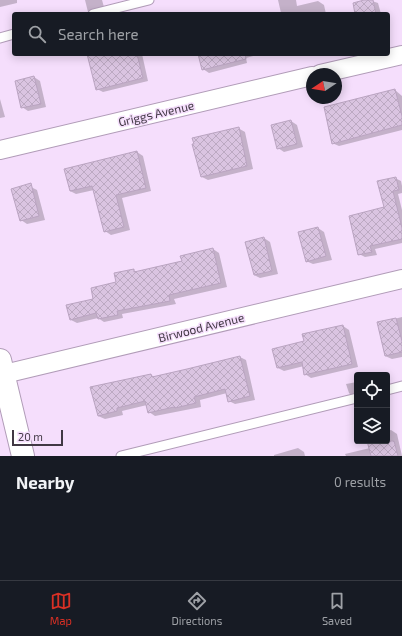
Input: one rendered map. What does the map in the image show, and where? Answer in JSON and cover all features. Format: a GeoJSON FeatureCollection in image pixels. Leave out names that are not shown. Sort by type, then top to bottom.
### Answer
{"type":"FeatureCollection","features":[{"type":"Feature","properties":{"kind":"street"},"geometry":{"type":"LineString","coordinates":[[342,69],[402,54]]}},
{"type":"Feature","properties":{"kind":"street","name":"Griggs Avenue"},"geometry":{"type":"LineString","coordinates":[[0,150],[306,77]]}},
{"type":"Feature","properties":{"kind":"street","name":"Birwood Avenue"},"geometry":{"type":"LineString","coordinates":[[1,370],[402,279]]}},
{"type":"Feature","properties":{"kind":"street"},"geometry":{"type":"LineString","coordinates":[[1,370],[24,456]]}},
{"type":"Feature","properties":{"kind":"lane"},"geometry":{"type":"LineString","coordinates":[[102,12],[149,0]]}},
{"type":"Feature","properties":{"kind":"lane"},"geometry":{"type":"LineString","coordinates":[[0,38],[12,35]]}},
{"type":"Feature","properties":{"kind":"lane"},"geometry":{"type":"LineString","coordinates":[[390,389],[402,386]]}},
{"type":"Feature","properties":{"kind":"lane"},"geometry":{"type":"LineString","coordinates":[[121,456],[354,399]]}},
{"type":"Feature","properties":{"kind":"building"},"geometry":{"type":"Polygon","coordinates":[[[364,0],[373,0],[376,12],[355,12],[353,3],[364,0]]]}},
{"type":"Feature","properties":{"kind":"building"},"geometry":{"type":"Polygon","coordinates":[[[88,56],[138,56],[143,78],[96,90],[88,56]]]}},
{"type":"Feature","properties":{"kind":"building"},"geometry":{"type":"Polygon","coordinates":[[[198,56],[245,56],[246,59],[202,70],[198,56]]]}},
{"type":"Feature","properties":{"kind":"building"},"geometry":{"type":"Polygon","coordinates":[[[34,76],[41,104],[21,108],[15,81],[34,76]]]}},
{"type":"Feature","properties":{"kind":"building"},"geometry":{"type":"Polygon","coordinates":[[[395,89],[402,116],[402,125],[332,144],[324,107],[342,104],[342,102],[395,89]]]}},
{"type":"Feature","properties":{"kind":"building"},"geometry":{"type":"Polygon","coordinates":[[[291,120],[297,144],[277,149],[271,125],[291,120]]]}},
{"type":"Feature","properties":{"kind":"building"},"geometry":{"type":"Polygon","coordinates":[[[239,127],[247,166],[201,177],[192,144],[194,144],[192,138],[239,127]]]}},
{"type":"Feature","properties":{"kind":"building"},"geometry":{"type":"Polygon","coordinates":[[[137,151],[146,188],[116,195],[124,227],[104,232],[92,186],[70,191],[64,169],[137,151]]]}},
{"type":"Feature","properties":{"kind":"building"},"geometry":{"type":"Polygon","coordinates":[[[396,177],[399,190],[393,191],[402,228],[402,239],[370,246],[372,252],[358,255],[349,216],[384,207],[377,181],[396,177]]]}},
{"type":"Feature","properties":{"kind":"building"},"geometry":{"type":"Polygon","coordinates":[[[31,183],[39,216],[20,221],[11,189],[31,183]]]}},
{"type":"Feature","properties":{"kind":"building"},"geometry":{"type":"Polygon","coordinates":[[[318,227],[326,256],[306,262],[298,232],[318,227]]]}},
{"type":"Feature","properties":{"kind":"building"},"geometry":{"type":"Polygon","coordinates":[[[264,237],[272,271],[254,275],[245,242],[264,237]]]}},
{"type":"Feature","properties":{"kind":"building"},"geometry":{"type":"Polygon","coordinates":[[[213,248],[221,283],[169,295],[170,301],[117,311],[118,315],[98,319],[96,313],[70,320],[66,305],[93,299],[91,288],[116,282],[114,273],[134,269],[134,272],[182,261],[180,256],[213,248]]]}},
{"type":"Feature","properties":{"kind":"building"},"geometry":{"type":"Polygon","coordinates":[[[396,318],[402,341],[402,352],[385,356],[377,322],[396,318]]]}},
{"type":"Feature","properties":{"kind":"building"},"geometry":{"type":"Polygon","coordinates":[[[343,325],[352,364],[304,375],[302,362],[277,368],[272,349],[304,341],[302,334],[343,325]]]}},
{"type":"Feature","properties":{"kind":"building"},"geometry":{"type":"Polygon","coordinates":[[[240,356],[250,396],[228,402],[225,389],[194,397],[196,403],[175,408],[148,413],[145,401],[117,408],[117,411],[98,416],[90,387],[151,374],[152,377],[240,356]]]}},
{"type":"Feature","properties":{"kind":"building"},"geometry":{"type":"Polygon","coordinates":[[[390,441],[394,441],[398,456],[371,456],[368,444],[390,444],[390,441]]]}}]}
